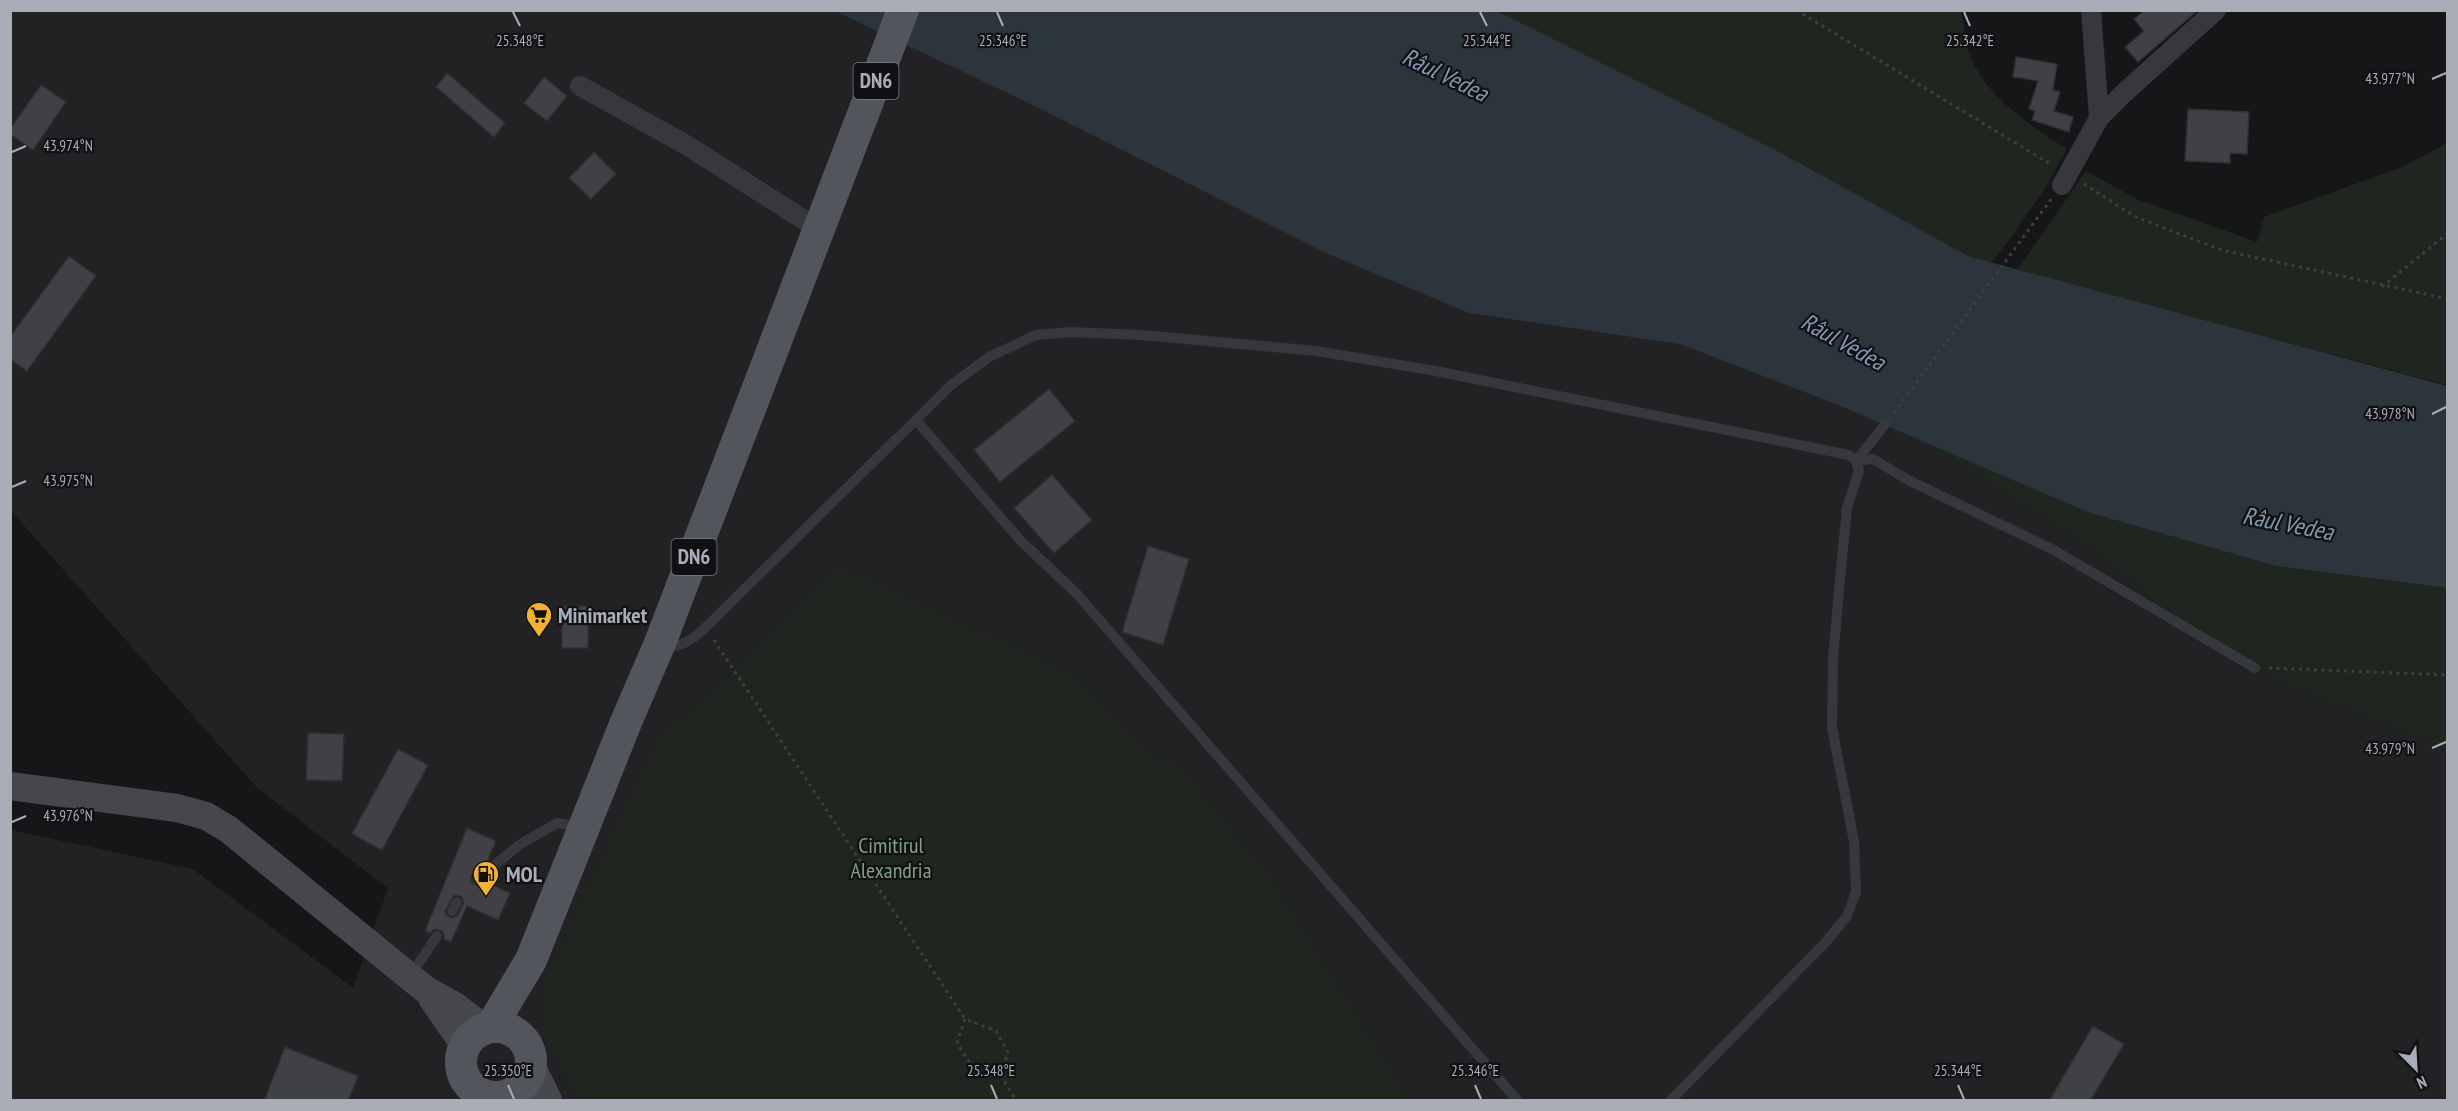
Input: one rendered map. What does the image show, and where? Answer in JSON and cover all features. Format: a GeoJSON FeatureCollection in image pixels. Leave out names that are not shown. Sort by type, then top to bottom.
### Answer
{"type":"FeatureCollection","features":[{"type":"Feature","properties":{"kind":"main road","name":"DN6"},"geometry":{"type":"LineString","coordinates":[[457,1101],[476,1043],[531,960],[660,643],[903,10]]}},
{"type":"Feature","properties":{"kind":"main road"},"geometry":{"type":"LineString","coordinates":[[10,786],[177,808],[206,816],[228,829],[418,983],[455,1006],[476,1043],[503,1028],[514,1032],[527,1052],[548,1101]]}},
{"type":"Feature","properties":{"kind":"main road","name":"DN6"},"geometry":{"type":"LineString","coordinates":[[476,1043],[465,1078],[472,1087],[482,1094],[497,1098],[512,1093],[521,1086],[527,1052],[524,1006],[531,960]]}},
{"type":"Feature","properties":{"kind":"street"},"geometry":{"type":"LineString","coordinates":[[2091,10],[2099,118]]}},
{"type":"Feature","properties":{"kind":"street"},"geometry":{"type":"LineString","coordinates":[[2065,179],[2099,118],[2216,10]]}},
{"type":"Feature","properties":{"kind":"street"},"geometry":{"type":"LineString","coordinates":[[580,86],[688,146],[820,230]]}},
{"type":"Feature","properties":{"kind":"lane"},"geometry":{"type":"LineString","coordinates":[[660,643],[668,646],[680,645],[705,628],[951,385],[989,357],[1036,335],[1070,332],[1132,334],[1317,351],[1436,371],[1849,455],[1856,461],[1859,471],[1847,508],[1833,659],[1832,728],[1854,841],[1856,892],[1847,916],[1825,943],[1671,1101]]}},
{"type":"Feature","properties":{"kind":"lane"},"geometry":{"type":"LineString","coordinates":[[916,420],[1020,540],[1077,594],[1517,1101]]}},
{"type":"Feature","properties":{"kind":"lane"},"geometry":{"type":"LineString","coordinates":[[1856,461],[1886,423]]}},
{"type":"Feature","properties":{"kind":"lane"},"geometry":{"type":"LineString","coordinates":[[1856,461],[1873,459],[1908,480],[2052,549],[2255,668]]}},
{"type":"Feature","properties":{"kind":"lane"},"geometry":{"type":"LineString","coordinates":[[478,879],[519,845],[557,823],[585,827]]}},
{"type":"Feature","properties":{"kind":"lane"},"geometry":{"type":"LineString","coordinates":[[418,983],[437,936]]}},
{"type":"Feature","properties":{"kind":"path"},"geometry":{"type":"LineString","coordinates":[[1796,10],[2065,179],[2136,217],[2221,250],[2448,300]]}},
{"type":"Feature","properties":{"kind":"path"},"geometry":{"type":"LineString","coordinates":[[1886,423],[2065,179]]}},
{"type":"Feature","properties":{"kind":"path"},"geometry":{"type":"LineString","coordinates":[[2382,286],[2448,233]]}},
{"type":"Feature","properties":{"kind":"path"},"geometry":{"type":"LineString","coordinates":[[705,628],[885,902],[965,1019],[996,1031],[1008,1052],[1001,1076]]}},
{"type":"Feature","properties":{"kind":"path"},"geometry":{"type":"LineString","coordinates":[[2255,668],[2448,675]]}},
{"type":"Feature","properties":{"kind":"path"},"geometry":{"type":"LineString","coordinates":[[965,1019],[957,1043],[970,1064],[984,1073],[1001,1076],[1017,1101]]}},
{"type":"Feature","properties":{"kind":"shaded area"},"geometry":{"type":"Polygon","coordinates":[[[10,11],[1435,11],[1926,441],[2099,552],[2166,613],[2244,668],[2447,749],[2447,1100],[11,1100],[11,830],[193,869],[353,988],[388,888],[257,788],[11,511],[10,11]]]}},
{"type":"Feature","properties":{"kind":"green space"},"geometry":{"type":"Polygon","coordinates":[[[1497,11],[1961,11],[1969,52],[1985,82],[2024,120],[2067,149],[2041,195],[1992,263],[1968,256],[1497,11]]]}},
{"type":"Feature","properties":{"kind":"green space"},"geometry":{"type":"Polygon","coordinates":[[[2447,143],[2447,385],[2017,270],[2086,171],[2139,200],[2257,242],[2264,217],[2402,167],[2447,143]]]}},
{"type":"Feature","properties":{"kind":"green space"},"geometry":{"type":"Polygon","coordinates":[[[1925,441],[2087,512],[2276,566],[2447,588],[2447,749],[2244,668],[2166,613],[2099,552],[1925,441]]]}},
{"type":"Feature","properties":{"kind":"green space","name":"Cimitirul Alexandria"},"geometry":{"type":"Polygon","coordinates":[[[840,567],[1077,677],[1158,763],[1171,756],[1273,882],[1409,1100],[579,1100],[548,1044],[542,1011],[546,984],[579,904],[660,737],[730,676],[840,567]]]}},
{"type":"Feature","properties":{"kind":"water","name":"Râul Vedea"},"geometry":{"type":"Polygon","coordinates":[[[835,11],[1497,11],[1781,153],[1968,256],[2447,386],[2447,588],[2276,566],[2087,512],[1841,406],[1680,344],[1469,313],[1326,253],[1041,109],[835,11]]]}},
{"type":"Feature","properties":{"kind":"building"},"geometry":{"type":"Polygon","coordinates":[[[2145,10],[2198,10],[2138,62],[2125,47],[2144,31],[2134,19],[2145,10]]]}},
{"type":"Feature","properties":{"kind":"building"},"geometry":{"type":"Polygon","coordinates":[[[2016,57],[2057,64],[2053,90],[2060,92],[2054,111],[2073,117],[2069,132],[2032,120],[2035,111],[2029,109],[2038,81],[2013,77],[2016,57]]]}},
{"type":"Feature","properties":{"kind":"building"},"geometry":{"type":"Polygon","coordinates":[[[447,73],[505,123],[494,137],[436,87],[447,73]]]}},
{"type":"Feature","properties":{"kind":"building"},"geometry":{"type":"Polygon","coordinates":[[[544,77],[567,96],[547,121],[524,103],[544,77]]]}},
{"type":"Feature","properties":{"kind":"building"},"geometry":{"type":"Polygon","coordinates":[[[41,85],[66,102],[33,150],[10,134],[10,129],[41,85]]]}},
{"type":"Feature","properties":{"kind":"building"},"geometry":{"type":"Polygon","coordinates":[[[2188,109],[2249,112],[2247,154],[2230,153],[2230,163],[2185,161],[2188,109]]]}},
{"type":"Feature","properties":{"kind":"building"},"geometry":{"type":"Polygon","coordinates":[[[594,152],[616,174],[591,199],[569,178],[594,152]]]}},
{"type":"Feature","properties":{"kind":"building"},"geometry":{"type":"Polygon","coordinates":[[[69,256],[96,276],[27,371],[10,359],[10,337],[69,256]]]}},
{"type":"Feature","properties":{"kind":"building"},"geometry":{"type":"Polygon","coordinates":[[[1049,389],[1075,421],[1000,482],[974,450],[1049,389]]]}},
{"type":"Feature","properties":{"kind":"building"},"geometry":{"type":"Polygon","coordinates":[[[1052,475],[1092,520],[1054,553],[1014,508],[1052,475]]]}},
{"type":"Feature","properties":{"kind":"building"},"geometry":{"type":"Polygon","coordinates":[[[1148,546],[1189,559],[1163,645],[1122,632],[1148,546]]]}},
{"type":"Feature","properties":{"kind":"building"},"geometry":{"type":"Polygon","coordinates":[[[562,606],[588,606],[588,648],[562,648],[562,606]]]}},
{"type":"Feature","properties":{"kind":"building"},"geometry":{"type":"Polygon","coordinates":[[[308,733],[344,734],[342,781],[306,780],[308,733]]]}},
{"type":"Feature","properties":{"kind":"building"},"geometry":{"type":"Polygon","coordinates":[[[398,749],[428,765],[382,850],[352,834],[398,749]]]}},
{"type":"Feature","properties":{"kind":"building"},"geometry":{"type":"Polygon","coordinates":[[[467,828],[496,841],[487,862],[471,876],[472,883],[479,886],[486,882],[510,893],[498,920],[467,906],[451,942],[444,939],[444,933],[441,930],[434,929],[430,933],[425,931],[467,828]],[[454,895],[445,911],[446,915],[452,918],[458,915],[464,902],[461,896],[454,895]]]}},
{"type":"Feature","properties":{"kind":"building"},"geometry":{"type":"Polygon","coordinates":[[[2093,1026],[2124,1044],[2090,1101],[2049,1101],[2093,1026]]]}},
{"type":"Feature","properties":{"kind":"building"},"geometry":{"type":"Polygon","coordinates":[[[285,1047],[358,1076],[348,1101],[264,1101],[285,1047]]]}},
{"type":"Feature","properties":{"kind":"place","name":"Minimarket"},"geometry":{"type":"Point","coordinates":[539,638]}},
{"type":"Feature","properties":{"kind":"place","name":"MOL"},"geometry":{"type":"Point","coordinates":[486,897]}}]}
